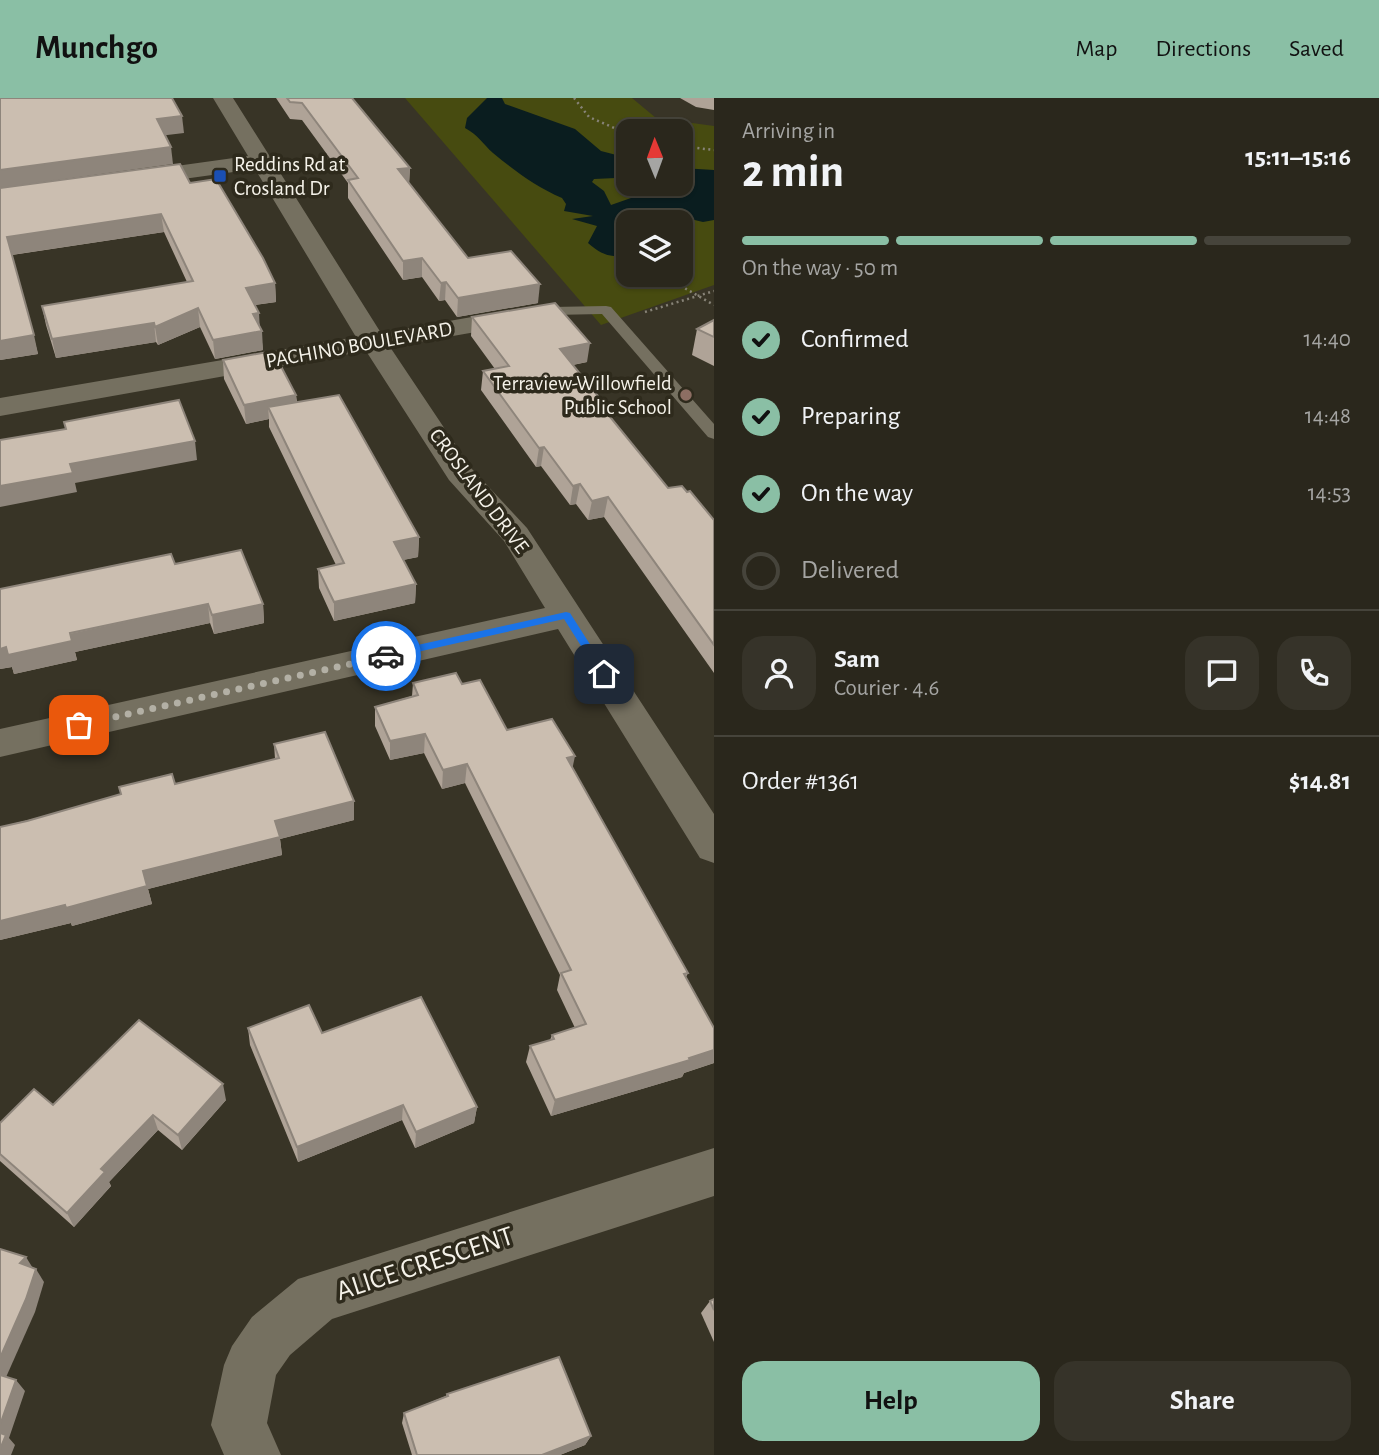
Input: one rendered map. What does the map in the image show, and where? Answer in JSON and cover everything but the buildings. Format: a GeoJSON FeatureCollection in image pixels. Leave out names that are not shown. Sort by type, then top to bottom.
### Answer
{"type":"FeatureCollection","features":[{"type":"Feature","properties":{"kind":"street","name":"CROSLAND DRIVE"},"geometry":{"type":"LineString","coordinates":[[223,98],[373,342],[460,474],[516,535],[714,847]]}},
{"type":"Feature","properties":{"kind":"street"},"geometry":{"type":"LineString","coordinates":[[109,183],[263,161]]}},
{"type":"Feature","properties":{"kind":"street","name":"PACHINO BOULEVARD"},"geometry":{"type":"LineString","coordinates":[[0,407],[552,311]]}},
{"type":"Feature","properties":{"kind":"street"},"geometry":{"type":"LineString","coordinates":[[0,743],[566,615]]}},
{"type":"Feature","properties":{"kind":"street","name":"ALICE CRESCENT"},"geometry":{"type":"LineString","coordinates":[[253,1455],[239,1425],[251,1365],[271,1336],[317,1298],[714,1172]]}},
{"type":"Feature","properties":{"kind":"lane"},"geometry":{"type":"LineString","coordinates":[[552,311],[606,310],[714,435]]}},
{"type":"Feature","properties":{"kind":"path"},"geometry":{"type":"LineString","coordinates":[[574,98],[589,117],[616,129]]}},
{"type":"Feature","properties":{"kind":"path"},"geometry":{"type":"LineString","coordinates":[[693,147],[714,150]]}},
{"type":"Feature","properties":{"kind":"path"},"geometry":{"type":"LineString","coordinates":[[683,287],[714,305]]}},
{"type":"Feature","properties":{"kind":"path"},"geometry":{"type":"LineString","coordinates":[[612,317],[648,312],[714,291]]}},
{"type":"Feature","properties":{"kind":"green space"},"geometry":{"type":"Polygon","coordinates":[[[405,98],[632,98],[656,118],[663,119],[616,119],[616,196],[693,196],[693,123],[714,126],[714,285],[601,325],[405,98]]]}},
{"type":"Feature","properties":{"kind":"shaded area"},"geometry":{"type":"Polygon","coordinates":[[[487,98],[502,98],[505,104],[575,129],[601,151],[616,155],[616,178],[594,179],[592,182],[604,191],[611,205],[631,198],[693,196],[693,169],[714,170],[714,220],[703,222],[693,220],[693,210],[616,210],[616,256],[602,253],[588,243],[597,226],[572,219],[593,216],[564,211],[566,204],[562,198],[518,172],[465,128],[467,118],[487,98]]]}},
{"type":"Feature","properties":{"kind":"way so far"},"geometry":{"type":"LineString","coordinates":[[79,725],[386,656]]}},
{"type":"Feature","properties":{"kind":"place","name":"Reddins Rd at Crosland Dr"},"geometry":{"type":"Point","coordinates":[220,176]}},
{"type":"Feature","properties":{"kind":"place","name":"Terraview-Willowfield Public School"},"geometry":{"type":"Point","coordinates":[686,395]}},
{"type":"Feature","properties":{"kind":"route"},"geometry":{"type":"LineString","coordinates":[[386,656],[566,615],[604,674]]}}]}
